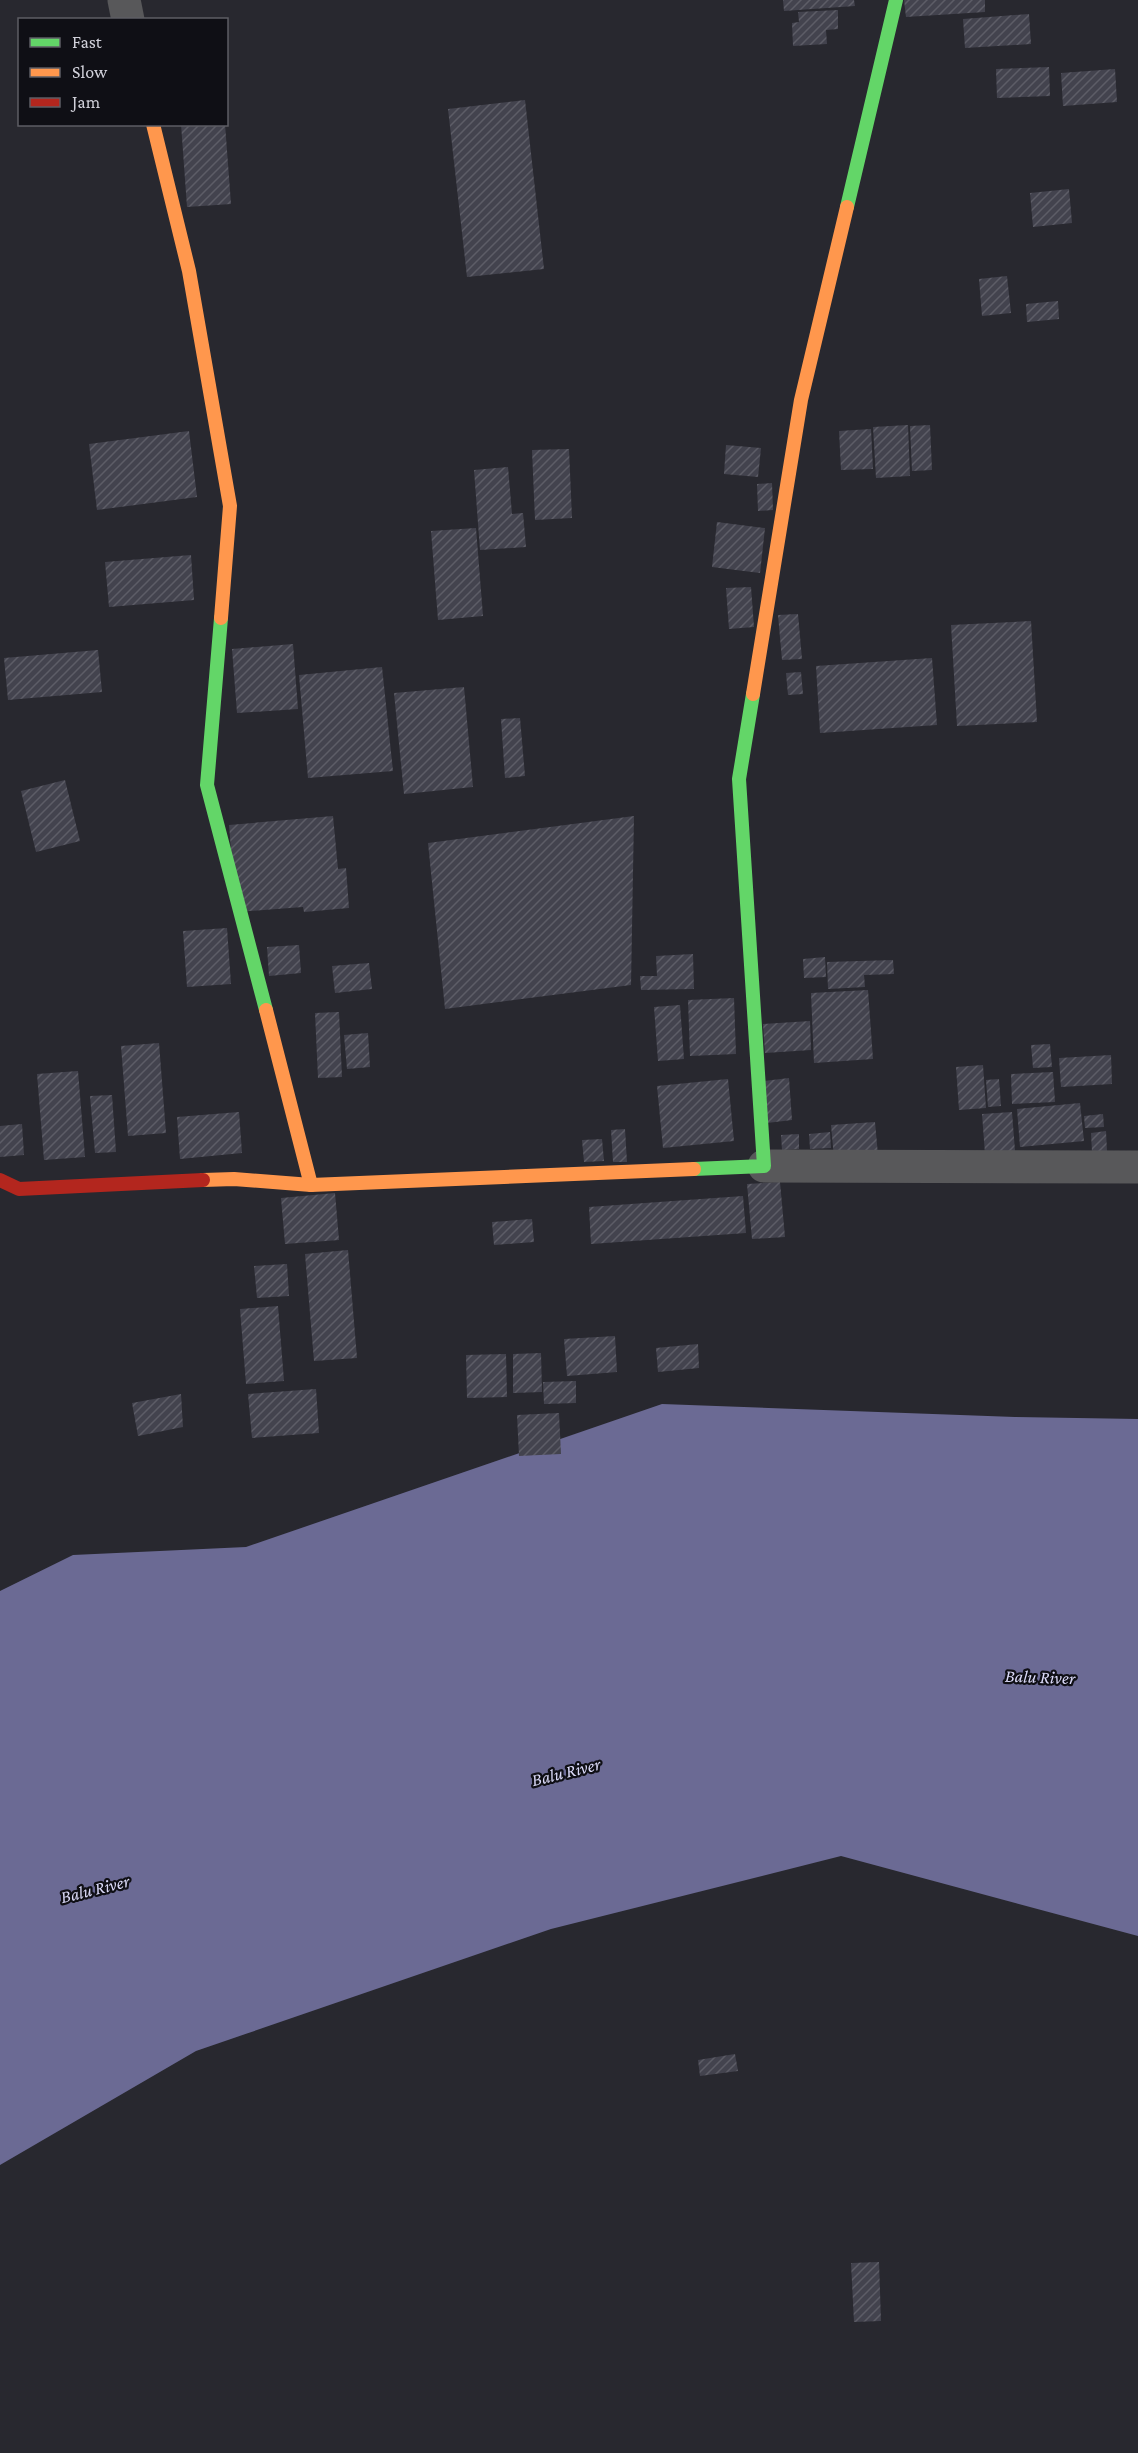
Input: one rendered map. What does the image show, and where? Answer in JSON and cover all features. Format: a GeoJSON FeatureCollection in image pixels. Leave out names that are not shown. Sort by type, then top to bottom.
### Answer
{"type":"FeatureCollection","features":[{"type":"Feature","properties":{"kind":"street"},"geometry":{"type":"LineString","coordinates":[[124,0],[128,18]]}},
{"type":"Feature","properties":{"kind":"street"},"geometry":{"type":"LineString","coordinates":[[764,1166],[739,779],[801,400],[896,0]]}},
{"type":"Feature","properties":{"kind":"street"},"geometry":{"type":"LineString","coordinates":[[153,126],[189,271],[230,506],[207,785],[311,1185]]}},
{"type":"Feature","properties":{"kind":"street"},"geometry":{"type":"LineString","coordinates":[[0,1180],[19,1189],[234,1179],[311,1185],[764,1166],[1138,1167]]}},
{"type":"Feature","properties":{"kind":"water","name":"Balu River"},"geometry":{"type":"Polygon","coordinates":[[[662,1404],[1015,1417],[1138,1419],[1138,1936],[841,1856],[551,1929],[196,2051],[0,2165],[0,1591],[73,1555],[246,1547],[662,1404]]]}},
{"type":"Feature","properties":{"kind":"building"},"geometry":{"type":"Polygon","coordinates":[[[783,0],[854,0],[855,6],[784,11],[783,0]]]}},
{"type":"Feature","properties":{"kind":"building"},"geometry":{"type":"Polygon","coordinates":[[[904,0],[985,0],[985,12],[906,17],[904,0]]]}},
{"type":"Feature","properties":{"kind":"building"},"geometry":{"type":"Polygon","coordinates":[[[838,10],[838,29],[826,30],[827,44],[793,46],[792,23],[799,22],[798,12],[838,10]]]}},
{"type":"Feature","properties":{"kind":"building"},"geometry":{"type":"Polygon","coordinates":[[[1029,14],[1031,44],[965,48],[963,19],[1029,14]]]}},
{"type":"Feature","properties":{"kind":"building"},"geometry":{"type":"Polygon","coordinates":[[[1049,67],[1050,96],[997,98],[996,69],[1049,67]]]}},
{"type":"Feature","properties":{"kind":"building"},"geometry":{"type":"Polygon","coordinates":[[[1115,69],[1117,102],[1063,106],[1061,73],[1115,69]]]}},
{"type":"Feature","properties":{"kind":"building"},"geometry":{"type":"Polygon","coordinates":[[[525,100],[544,269],[467,277],[448,109],[525,100]]]}},
{"type":"Feature","properties":{"kind":"building"},"geometry":{"type":"Polygon","coordinates":[[[181,126],[225,126],[231,204],[187,207],[181,126]]]}},
{"type":"Feature","properties":{"kind":"building"},"geometry":{"type":"Polygon","coordinates":[[[1069,189],[1072,223],[1033,227],[1030,193],[1069,189]]]}},
{"type":"Feature","properties":{"kind":"building"},"geometry":{"type":"Polygon","coordinates":[[[1007,276],[1011,313],[982,316],[979,279],[1007,276]]]}},
{"type":"Feature","properties":{"kind":"building"},"geometry":{"type":"Polygon","coordinates":[[[1058,301],[1059,319],[1027,322],[1026,304],[1058,301]]]}},
{"type":"Feature","properties":{"kind":"building"},"geometry":{"type":"Polygon","coordinates":[[[908,425],[910,476],[876,478],[873,427],[908,425]]]}},
{"type":"Feature","properties":{"kind":"building"},"geometry":{"type":"Polygon","coordinates":[[[930,425],[932,470],[912,471],[910,426],[930,425]]]}},
{"type":"Feature","properties":{"kind":"building"},"geometry":{"type":"Polygon","coordinates":[[[871,429],[873,469],[841,470],[839,431],[871,429]]]}},
{"type":"Feature","properties":{"kind":"building"},"geometry":{"type":"Polygon","coordinates":[[[189,431],[197,497],[97,510],[89,444],[189,431]]]}},
{"type":"Feature","properties":{"kind":"building"},"geometry":{"type":"Polygon","coordinates":[[[726,445],[761,448],[758,477],[724,474],[726,445]]]}},
{"type":"Feature","properties":{"kind":"building"},"geometry":{"type":"Polygon","coordinates":[[[569,449],[572,518],[535,520],[532,450],[569,449]]]}},
{"type":"Feature","properties":{"kind":"building"},"geometry":{"type":"Polygon","coordinates":[[[508,467],[512,514],[523,513],[526,547],[480,550],[474,470],[508,467]]]}},
{"type":"Feature","properties":{"kind":"building"},"geometry":{"type":"Polygon","coordinates":[[[772,483],[773,510],[758,511],[757,484],[772,483]]]}},
{"type":"Feature","properties":{"kind":"building"},"geometry":{"type":"Polygon","coordinates":[[[717,522],[765,528],[760,573],[712,567],[717,522]]]}},
{"type":"Feature","properties":{"kind":"building"},"geometry":{"type":"Polygon","coordinates":[[[476,528],[483,616],[438,620],[431,531],[476,528]]]}},
{"type":"Feature","properties":{"kind":"building"},"geometry":{"type":"Polygon","coordinates":[[[191,555],[194,600],[109,607],[105,562],[191,555]]]}},
{"type":"Feature","properties":{"kind":"building"},"geometry":{"type":"Polygon","coordinates":[[[751,587],[754,627],[729,629],[726,588],[751,587]]]}},
{"type":"Feature","properties":{"kind":"building"},"geometry":{"type":"Polygon","coordinates":[[[798,614],[802,659],[782,660],[778,615],[798,614]]]}},
{"type":"Feature","properties":{"kind":"building"},"geometry":{"type":"Polygon","coordinates":[[[1031,621],[1037,722],[957,726],[951,625],[1031,621]]]}},
{"type":"Feature","properties":{"kind":"building"},"geometry":{"type":"Polygon","coordinates":[[[293,644],[298,709],[237,713],[232,649],[293,644]]]}},
{"type":"Feature","properties":{"kind":"building"},"geometry":{"type":"Polygon","coordinates":[[[98,650],[102,692],[8,700],[4,658],[98,650]]]}},
{"type":"Feature","properties":{"kind":"building"},"geometry":{"type":"Polygon","coordinates":[[[932,658],[937,725],[820,733],[816,666],[932,658]]]}},
{"type":"Feature","properties":{"kind":"building"},"geometry":{"type":"Polygon","coordinates":[[[382,667],[393,771],[308,778],[299,675],[382,667]]]}},
{"type":"Feature","properties":{"kind":"building"},"geometry":{"type":"Polygon","coordinates":[[[801,672],[803,694],[788,695],[786,673],[801,672]]]}},
{"type":"Feature","properties":{"kind":"building"},"geometry":{"type":"Polygon","coordinates":[[[464,687],[473,787],[404,794],[394,693],[464,687]]]}},
{"type":"Feature","properties":{"kind":"building"},"geometry":{"type":"Polygon","coordinates":[[[520,718],[525,776],[505,778],[501,719],[520,718]]]}},
{"type":"Feature","properties":{"kind":"building"},"geometry":{"type":"Polygon","coordinates":[[[65,780],[80,841],[36,852],[21,791],[65,780]]]}},
{"type":"Feature","properties":{"kind":"building"},"geometry":{"type":"Polygon","coordinates":[[[333,816],[338,869],[346,868],[349,908],[304,912],[303,907],[236,912],[229,825],[333,816]]]}},
{"type":"Feature","properties":{"kind":"building"},"geometry":{"type":"Polygon","coordinates":[[[634,816],[631,985],[445,1009],[428,843],[634,816]]]}},
{"type":"Feature","properties":{"kind":"building"},"geometry":{"type":"Polygon","coordinates":[[[227,928],[231,984],[187,987],[183,931],[227,928]]]}},
{"type":"Feature","properties":{"kind":"building"},"geometry":{"type":"Polygon","coordinates":[[[299,945],[301,973],[269,976],[267,947],[299,945]]]}},
{"type":"Feature","properties":{"kind":"building"},"geometry":{"type":"Polygon","coordinates":[[[693,954],[694,989],[641,990],[640,976],[657,976],[656,956],[693,954]]]}},
{"type":"Feature","properties":{"kind":"building"},"geometry":{"type":"Polygon","coordinates":[[[825,957],[826,977],[804,978],[803,959],[825,957]]]}},
{"type":"Feature","properties":{"kind":"building"},"geometry":{"type":"Polygon","coordinates":[[[893,960],[894,974],[864,975],[865,987],[828,989],[827,962],[893,960]]]}},
{"type":"Feature","properties":{"kind":"building"},"geometry":{"type":"Polygon","coordinates":[[[369,963],[372,989],[335,993],[332,966],[369,963]]]}},
{"type":"Feature","properties":{"kind":"building"},"geometry":{"type":"Polygon","coordinates":[[[868,990],[873,1059],[814,1063],[811,993],[868,990]]]}},
{"type":"Feature","properties":{"kind":"building"},"geometry":{"type":"Polygon","coordinates":[[[734,998],[736,1054],[690,1056],[688,1000],[734,998]]]}},
{"type":"Feature","properties":{"kind":"building"},"geometry":{"type":"Polygon","coordinates":[[[680,1005],[684,1059],[658,1061],[654,1007],[680,1005]]]}},
{"type":"Feature","properties":{"kind":"building"},"geometry":{"type":"Polygon","coordinates":[[[339,1012],[342,1077],[318,1078],[315,1013],[339,1012]]]}},
{"type":"Feature","properties":{"kind":"building"},"geometry":{"type":"Polygon","coordinates":[[[810,1021],[811,1050],[765,1053],[763,1024],[810,1021]]]}},
{"type":"Feature","properties":{"kind":"building"},"geometry":{"type":"Polygon","coordinates":[[[368,1033],[370,1067],[347,1069],[344,1035],[368,1033]]]}},
{"type":"Feature","properties":{"kind":"building"},"geometry":{"type":"Polygon","coordinates":[[[159,1043],[166,1133],[128,1136],[121,1046],[159,1043]]]}},
{"type":"Feature","properties":{"kind":"building"},"geometry":{"type":"Polygon","coordinates":[[[1050,1044],[1052,1067],[1033,1068],[1031,1045],[1050,1044]]]}},
{"type":"Feature","properties":{"kind":"building"},"geometry":{"type":"Polygon","coordinates":[[[1111,1055],[1112,1084],[1061,1087],[1059,1058],[1111,1055]]]}},
{"type":"Feature","properties":{"kind":"building"},"geometry":{"type":"Polygon","coordinates":[[[983,1065],[986,1108],[959,1110],[956,1067],[983,1065]]]}},
{"type":"Feature","properties":{"kind":"building"},"geometry":{"type":"Polygon","coordinates":[[[78,1071],[85,1157],[44,1160],[37,1074],[78,1071]]]}},
{"type":"Feature","properties":{"kind":"building"},"geometry":{"type":"Polygon","coordinates":[[[1053,1072],[1055,1102],[1012,1104],[1011,1074],[1053,1072]]]}},
{"type":"Feature","properties":{"kind":"building"},"geometry":{"type":"Polygon","coordinates":[[[789,1078],[792,1120],[767,1123],[764,1081],[789,1078]]]}},
{"type":"Feature","properties":{"kind":"building"},"geometry":{"type":"Polygon","coordinates":[[[728,1079],[734,1141],[663,1148],[657,1086],[728,1079]]]}},
{"type":"Feature","properties":{"kind":"building"},"geometry":{"type":"Polygon","coordinates":[[[999,1079],[1001,1106],[988,1107],[986,1080],[999,1079]]]}},
{"type":"Feature","properties":{"kind":"building"},"geometry":{"type":"Polygon","coordinates":[[[112,1095],[116,1152],[95,1153],[90,1096],[112,1095]]]}},
{"type":"Feature","properties":{"kind":"building"},"geometry":{"type":"Polygon","coordinates":[[[1080,1103],[1084,1141],[1020,1147],[1017,1109],[1080,1103]]]}},
{"type":"Feature","properties":{"kind":"building"},"geometry":{"type":"Polygon","coordinates":[[[239,1112],[242,1153],[180,1159],[177,1117],[239,1112]]]}},
{"type":"Feature","properties":{"kind":"building"},"geometry":{"type":"Polygon","coordinates":[[[1012,1112],[1015,1151],[985,1154],[982,1114],[1012,1112]]]}},
{"type":"Feature","properties":{"kind":"building"},"geometry":{"type":"Polygon","coordinates":[[[1103,1114],[1104,1127],[1085,1128],[1084,1116],[1103,1114]]]}},
{"type":"Feature","properties":{"kind":"building"},"geometry":{"type":"Polygon","coordinates":[[[875,1122],[878,1155],[834,1158],[831,1125],[875,1122]]]}},
{"type":"Feature","properties":{"kind":"building"},"geometry":{"type":"Polygon","coordinates":[[[22,1124],[24,1155],[0,1157],[0,1126],[22,1124]]]}},
{"type":"Feature","properties":{"kind":"building"},"geometry":{"type":"Polygon","coordinates":[[[625,1129],[627,1162],[613,1162],[611,1130],[625,1129]]]}},
{"type":"Feature","properties":{"kind":"building"},"geometry":{"type":"Polygon","coordinates":[[[1106,1131],[1107,1151],[1092,1152],[1091,1133],[1106,1131]]]}},
{"type":"Feature","properties":{"kind":"building"},"geometry":{"type":"Polygon","coordinates":[[[830,1132],[831,1148],[810,1149],[809,1134],[830,1132]]]}},
{"type":"Feature","properties":{"kind":"building"},"geometry":{"type":"Polygon","coordinates":[[[799,1134],[799,1149],[782,1150],[781,1135],[799,1134]]]}},
{"type":"Feature","properties":{"kind":"building"},"geometry":{"type":"Polygon","coordinates":[[[602,1139],[604,1161],[584,1162],[582,1140],[602,1139]]]}},
{"type":"Feature","properties":{"kind":"building"},"geometry":{"type":"Polygon","coordinates":[[[780,1182],[785,1237],[752,1239],[747,1184],[780,1182]]]}},
{"type":"Feature","properties":{"kind":"building"},"geometry":{"type":"Polygon","coordinates":[[[335,1193],[339,1240],[285,1244],[281,1198],[335,1193]]]}},
{"type":"Feature","properties":{"kind":"building"},"geometry":{"type":"Polygon","coordinates":[[[743,1196],[746,1233],[591,1244],[589,1207],[743,1196]]]}},
{"type":"Feature","properties":{"kind":"building"},"geometry":{"type":"Polygon","coordinates":[[[532,1219],[534,1242],[494,1245],[492,1222],[532,1219]]]}},
{"type":"Feature","properties":{"kind":"building"},"geometry":{"type":"Polygon","coordinates":[[[348,1250],[357,1358],[314,1361],[305,1254],[348,1250]]]}},
{"type":"Feature","properties":{"kind":"building"},"geometry":{"type":"Polygon","coordinates":[[[287,1264],[289,1296],[257,1298],[254,1266],[287,1264]]]}},
{"type":"Feature","properties":{"kind":"building"},"geometry":{"type":"Polygon","coordinates":[[[278,1306],[284,1381],[246,1384],[240,1309],[278,1306]]]}},
{"type":"Feature","properties":{"kind":"building"},"geometry":{"type":"Polygon","coordinates":[[[615,1336],[617,1372],[567,1376],[564,1339],[615,1336]]]}},
{"type":"Feature","properties":{"kind":"building"},"geometry":{"type":"Polygon","coordinates":[[[698,1344],[699,1368],[658,1372],[656,1348],[698,1344]]]}},
{"type":"Feature","properties":{"kind":"building"},"geometry":{"type":"Polygon","coordinates":[[[541,1353],[542,1392],[513,1393],[513,1354],[541,1353]]]}},
{"type":"Feature","properties":{"kind":"building"},"geometry":{"type":"Polygon","coordinates":[[[506,1354],[507,1397],[467,1398],[466,1355],[506,1354]]]}},
{"type":"Feature","properties":{"kind":"building"},"geometry":{"type":"Polygon","coordinates":[[[576,1381],[576,1403],[544,1404],[543,1382],[576,1381]]]}},
{"type":"Feature","properties":{"kind":"building"},"geometry":{"type":"Polygon","coordinates":[[[316,1389],[319,1433],[252,1438],[248,1394],[316,1389]]]}},
{"type":"Feature","properties":{"kind":"building"},"geometry":{"type":"Polygon","coordinates":[[[181,1394],[183,1427],[138,1436],[132,1403],[181,1394]]]}},
{"type":"Feature","properties":{"kind":"building"},"geometry":{"type":"Polygon","coordinates":[[[559,1413],[561,1454],[519,1456],[517,1415],[559,1413]]]}},
{"type":"Feature","properties":{"kind":"building"},"geometry":{"type":"Polygon","coordinates":[[[735,2054],[738,2071],[700,2076],[698,2060],[735,2054]]]}},
{"type":"Feature","properties":{"kind":"building"},"geometry":{"type":"Polygon","coordinates":[[[879,2262],[881,2321],[854,2322],[851,2263],[879,2262]]]}},
{"type":"Feature","properties":{"kind":"traffic: fast"},"geometry":{"type":"LineString","coordinates":[[847,207],[896,0]]}},
{"type":"Feature","properties":{"kind":"traffic: fast"},"geometry":{"type":"LineString","coordinates":[[221,618],[207,785],[266,1010]]}},
{"type":"Feature","properties":{"kind":"traffic: fast"},"geometry":{"type":"LineString","coordinates":[[694,1169],[764,1166],[739,779],[753,694]]}},
{"type":"Feature","properties":{"kind":"traffic: slow"},"geometry":{"type":"LineString","coordinates":[[153,126],[189,271],[230,506],[221,618]]}},
{"type":"Feature","properties":{"kind":"traffic: slow"},"geometry":{"type":"LineString","coordinates":[[753,694],[801,400],[847,207]]}},
{"type":"Feature","properties":{"kind":"traffic: slow"},"geometry":{"type":"LineString","coordinates":[[266,1010],[311,1185]]}},
{"type":"Feature","properties":{"kind":"traffic: slow"},"geometry":{"type":"LineString","coordinates":[[203,1180],[234,1179],[311,1185],[694,1169]]}},
{"type":"Feature","properties":{"kind":"traffic: jam"},"geometry":{"type":"LineString","coordinates":[[0,1180],[19,1189],[203,1180]]}}]}
